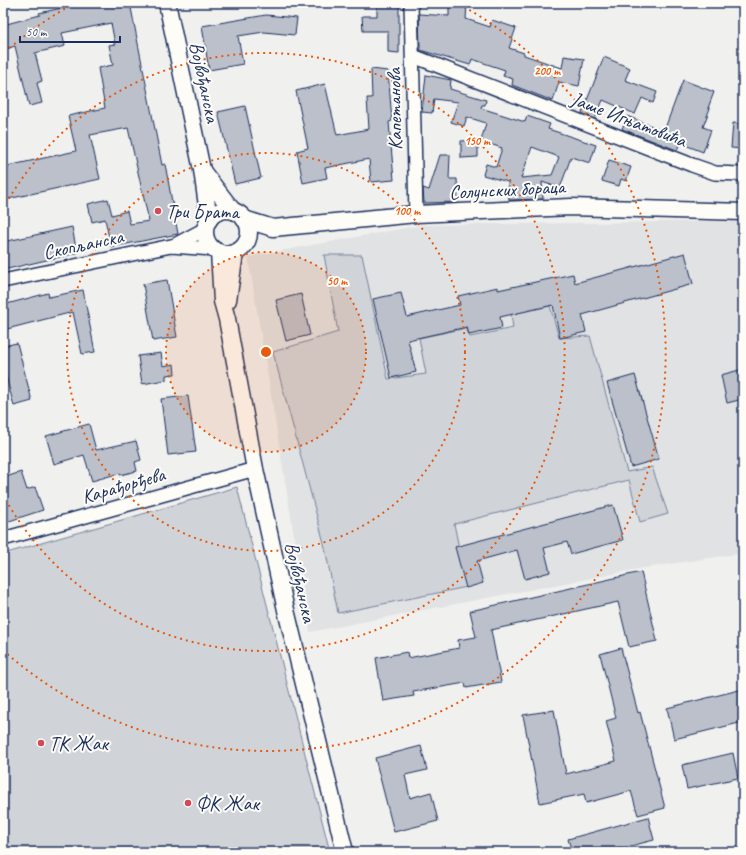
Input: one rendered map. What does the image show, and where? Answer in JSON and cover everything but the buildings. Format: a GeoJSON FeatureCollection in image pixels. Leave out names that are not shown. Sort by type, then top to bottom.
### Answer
{"type":"FeatureCollection","features":[{"type":"Feature","properties":{"kind":"street","name":"Војвођанска"},"geometry":{"type":"LineString","coordinates":[[167,3],[202,170],[207,225]]}},
{"type":"Feature","properties":{"kind":"street","name":"Капетанова"},"geometry":{"type":"LineString","coordinates":[[411,3],[416,214]]}},
{"type":"Feature","properties":{"kind":"street","name":"Јаше Игњатовића"},"geometry":{"type":"LineString","coordinates":[[413,56],[698,167],[715,173],[743,173]]}},
{"type":"Feature","properties":{"kind":"street","name":"Војвођанска"},"geometry":{"type":"LineString","coordinates":[[202,170],[238,215]]}},
{"type":"Feature","properties":{"kind":"street","name":"Солунских бораца"},"geometry":{"type":"LineString","coordinates":[[228,249],[273,228],[416,214],[571,207],[743,212]]}},
{"type":"Feature","properties":{"kind":"street"},"geometry":{"type":"LineString","coordinates":[[219,212],[238,215],[249,231],[228,249],[207,240],[207,225],[219,212]]}},
{"type":"Feature","properties":{"kind":"street","name":"Солунских бораца"},"geometry":{"type":"LineString","coordinates":[[238,215],[273,228]]}},
{"type":"Feature","properties":{"kind":"street","name":"Скопљанска"},"geometry":{"type":"LineString","coordinates":[[171,246],[207,225]]}},
{"type":"Feature","properties":{"kind":"street","name":"Скопљанска"},"geometry":{"type":"LineString","coordinates":[[3,281],[171,246],[228,249]]}},
{"type":"Feature","properties":{"kind":"street","name":"Војвођанска"},"geometry":{"type":"LineString","coordinates":[[228,249],[222,300],[227,319],[255,469],[286,610],[345,852]]}},
{"type":"Feature","properties":{"kind":"street","name":"Карађорђева"},"geometry":{"type":"LineString","coordinates":[[3,539],[255,469]]}},
{"type":"Feature","properties":{"kind":"shaded area"},"geometry":{"type":"Polygon","coordinates":[[[743,221],[743,553],[643,568],[310,632],[248,257],[422,225],[743,221]]]}},
{"type":"Feature","properties":{"kind":"shaded area"},"geometry":{"type":"Polygon","coordinates":[[[324,255],[362,255],[388,379],[426,374],[419,338],[466,328],[470,337],[513,328],[511,314],[550,306],[559,338],[590,336],[627,472],[652,467],[668,514],[640,522],[629,480],[454,524],[467,587],[338,613],[324,543],[273,352],[338,332],[324,255]]]}},
{"type":"Feature","properties":{"kind":"shaded area"},"geometry":{"type":"Polygon","coordinates":[[[237,487],[330,852],[3,852],[3,554],[237,487]]]}},
{"type":"Feature","properties":{"kind":"place","name":"Три Брата"},"geometry":{"type":"Point","coordinates":[158,211]}},
{"type":"Feature","properties":{"kind":"place","name":"ТК Жак"},"geometry":{"type":"Point","coordinates":[41,743]}},
{"type":"Feature","properties":{"kind":"place","name":"ФК Жак"},"geometry":{"type":"Point","coordinates":[188,803]}}]}
